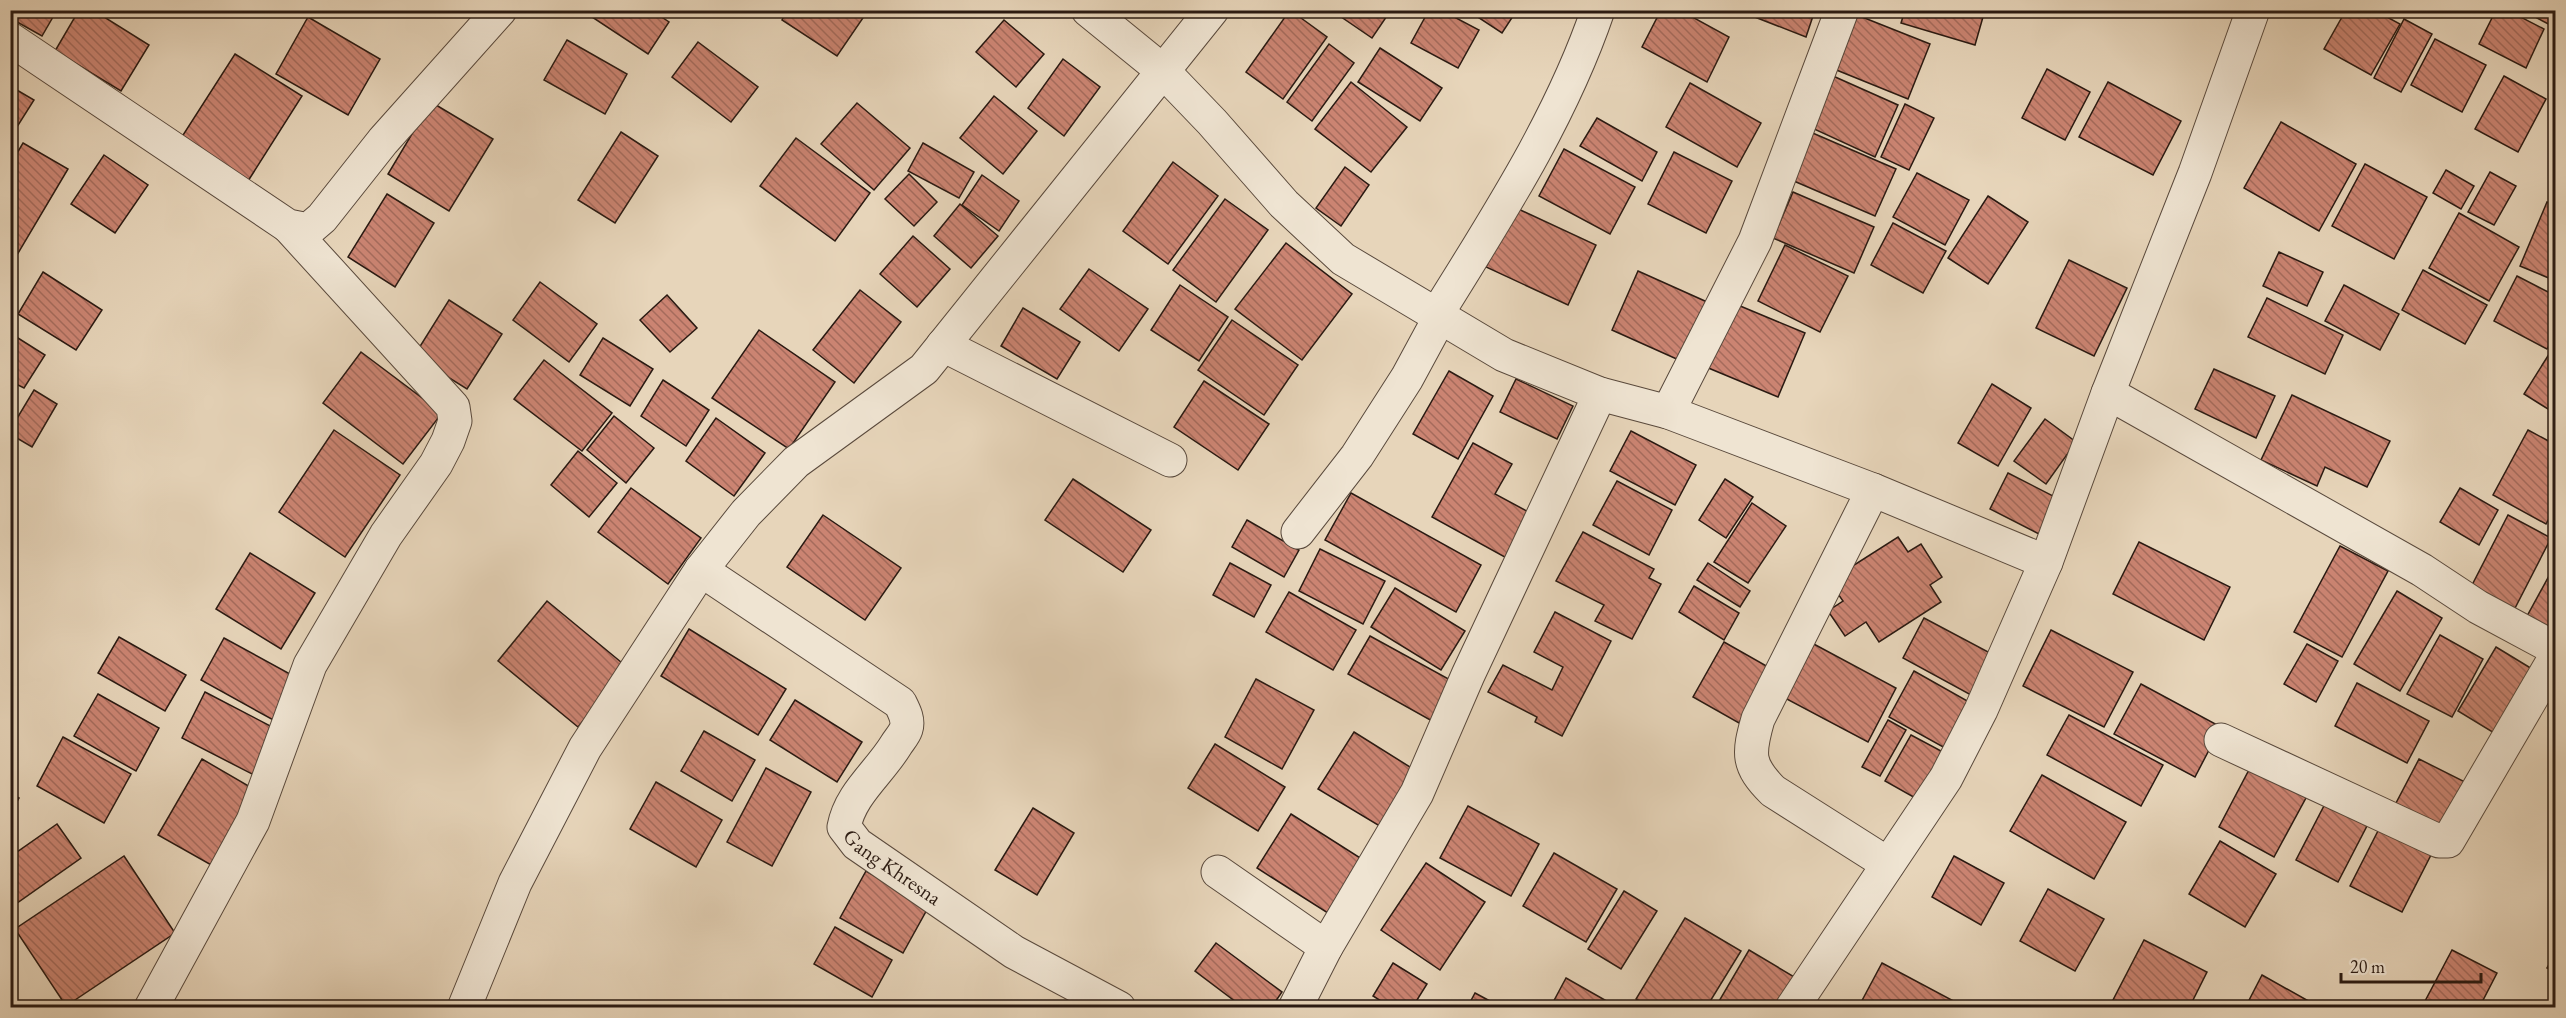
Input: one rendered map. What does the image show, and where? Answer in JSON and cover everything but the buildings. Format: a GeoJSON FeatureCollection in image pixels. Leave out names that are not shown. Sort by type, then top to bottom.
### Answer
{"type":"FeatureCollection","features":[{"type":"Feature","properties":{"kind":"street"},"geometry":{"type":"LineString","coordinates":[[288,226],[308,230],[322,218],[383,141],[500,10]]}},
{"type":"Feature","properties":{"kind":"street"},"geometry":{"type":"LineString","coordinates":[[1088,10],[1163,71],[1212,122],[1284,204],[1343,259],[1504,356],[1600,394],[1668,412],[1874,490],[2046,562]]}},
{"type":"Feature","properties":{"kind":"street"},"geometry":{"type":"LineString","coordinates":[[464,1008],[515,883],[585,748],[701,570],[746,513],[796,462],[924,369],[1212,10]]}},
{"type":"Feature","properties":{"kind":"street"},"geometry":{"type":"LineString","coordinates":[[1298,532],[1357,456],[1407,378],[1439,316],[1515,187],[1584,52],[1598,10]]}},
{"type":"Feature","properties":{"kind":"street"},"geometry":{"type":"LineString","coordinates":[[1668,412],[1755,241],[1842,10]]}},
{"type":"Feature","properties":{"kind":"street"},"geometry":{"type":"LineString","coordinates":[[1792,1008],[1946,778],[1981,710],[2046,562],[2108,393],[2195,173],[2253,10]]}},
{"type":"Feature","properties":{"kind":"street"},"geometry":{"type":"LineString","coordinates":[[10,39],[288,226],[453,407],[455,421],[436,464],[386,535],[310,665],[253,821],[151,1008]]}},
{"type":"Feature","properties":{"kind":"street"},"geometry":{"type":"LineString","coordinates":[[943,345],[1170,460]]}},
{"type":"Feature","properties":{"kind":"street"},"geometry":{"type":"LineString","coordinates":[[2108,393],[2422,570],[2478,607],[2556,649]]}},
{"type":"Feature","properties":{"kind":"street"},"geometry":{"type":"LineString","coordinates":[[1295,1008],[1326,947],[1417,793],[1468,675],[1600,394]]}},
{"type":"Feature","properties":{"kind":"street"},"geometry":{"type":"LineString","coordinates":[[1874,490],[1758,719],[1750,753],[1759,777],[1773,791],[1888,864]]}},
{"type":"Feature","properties":{"kind":"street","name":"Gang Khresna"},"geometry":{"type":"LineString","coordinates":[[701,570],[900,703],[907,717],[906,729],[889,756],[853,801],[846,815],[844,827],[857,844],[1014,952],[1119,1008]]}},
{"type":"Feature","properties":{"kind":"street"},"geometry":{"type":"LineString","coordinates":[[2222,740],[2430,837],[2439,841],[2448,841],[2556,656]]}},
{"type":"Feature","properties":{"kind":"street"},"geometry":{"type":"LineString","coordinates":[[1218,872],[1326,947]]}}]}
